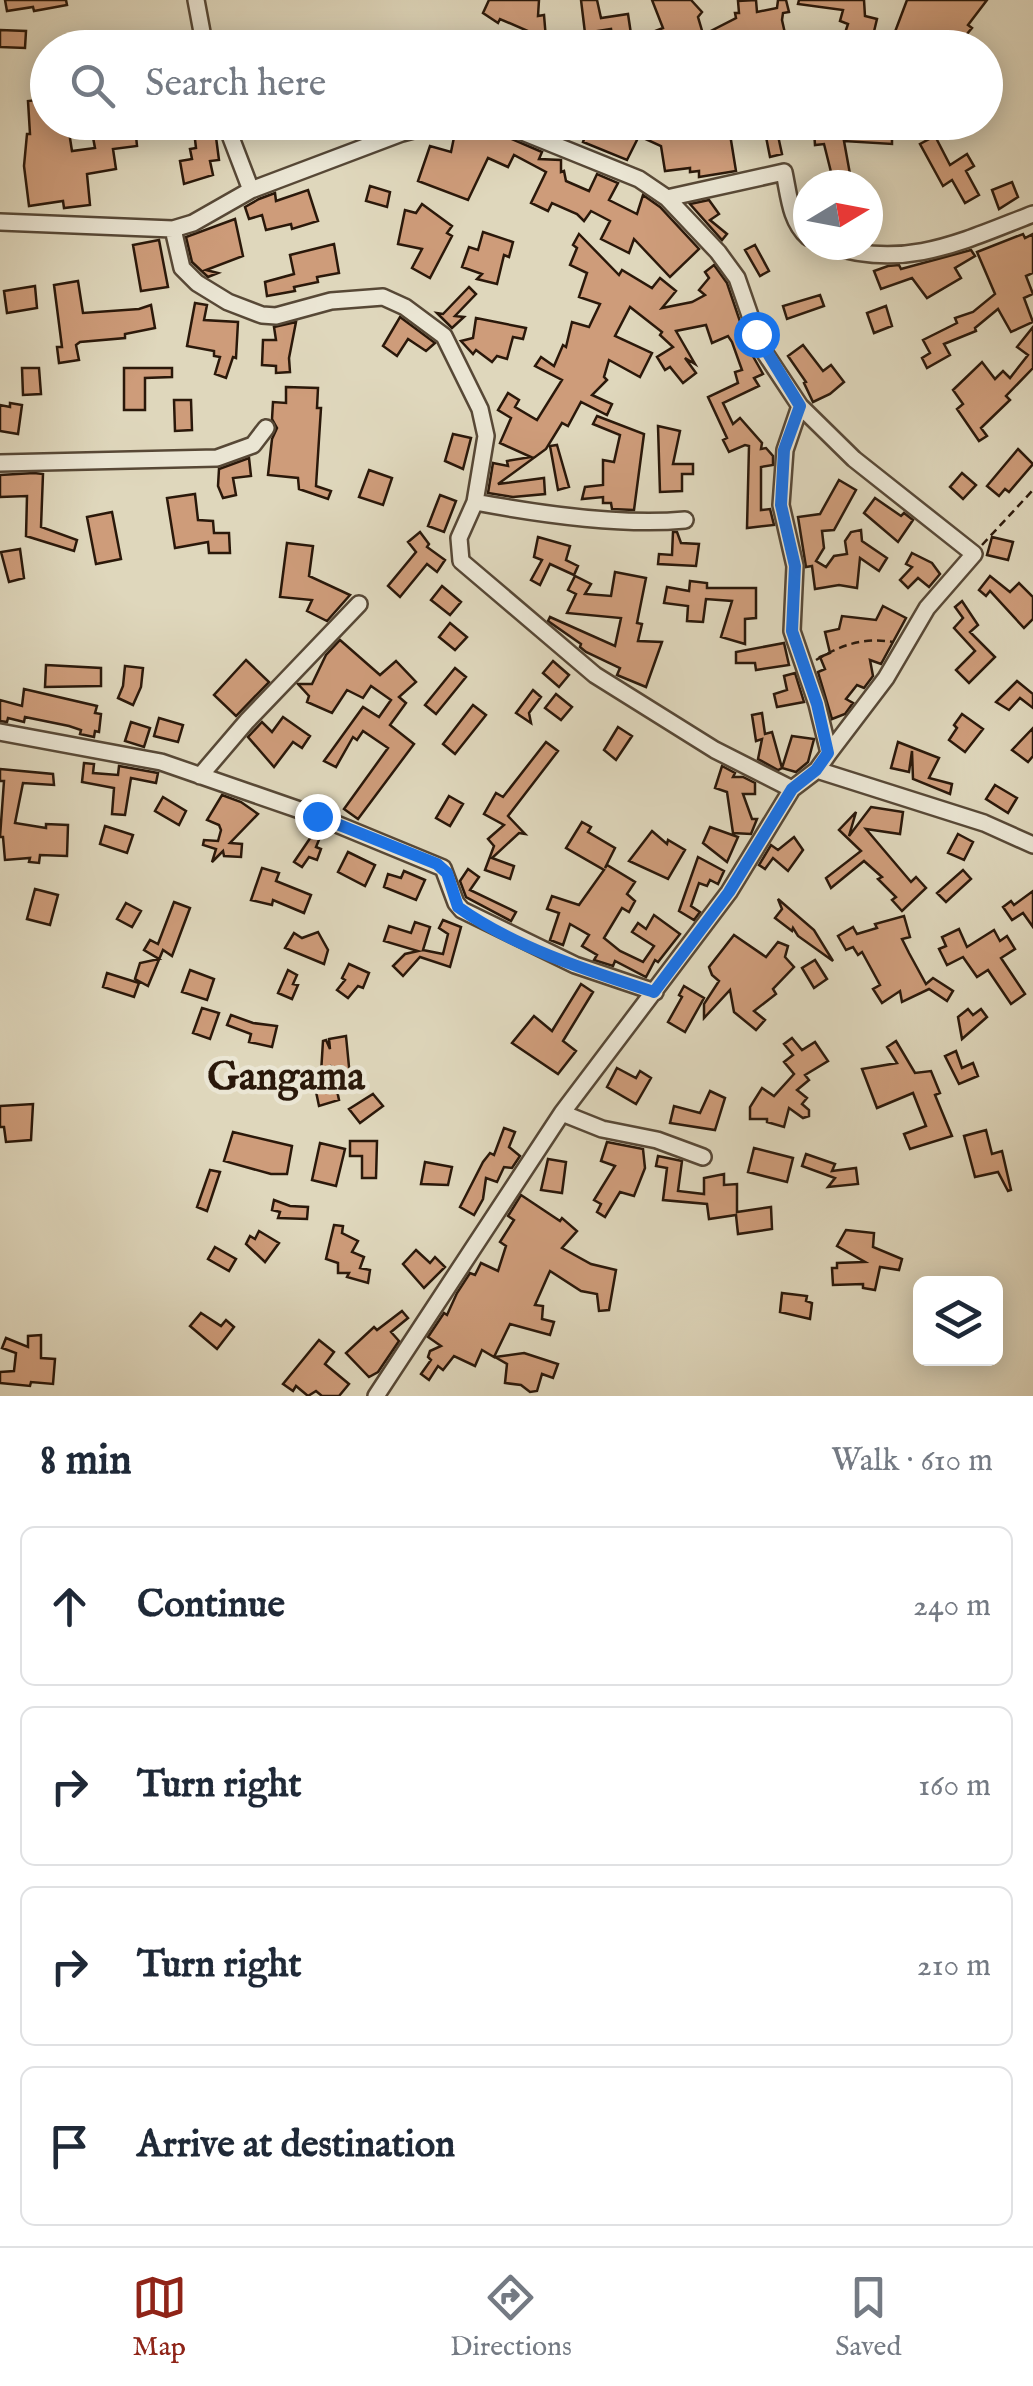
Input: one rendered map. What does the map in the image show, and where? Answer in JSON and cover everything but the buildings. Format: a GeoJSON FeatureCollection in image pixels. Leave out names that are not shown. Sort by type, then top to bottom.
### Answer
{"type":"FeatureCollection","features":[{"type":"Feature","properties":{"kind":"street"},"geometry":{"type":"LineString","coordinates":[[196,0],[201,30]]}},
{"type":"Feature","properties":{"kind":"street"},"geometry":{"type":"LineString","coordinates":[[232,140],[251,190]]}},
{"type":"Feature","properties":{"kind":"street"},"geometry":{"type":"LineString","coordinates":[[0,222],[173,228],[193,222],[251,190],[383,140]]}},
{"type":"Feature","properties":{"kind":"street"},"geometry":{"type":"LineString","coordinates":[[376,1396],[562,1113],[729,892],[792,789],[816,770],[886,678],[926,608],[974,554],[854,460],[800,406],[762,346],[737,278],[667,198],[640,180],[542,140]]}},
{"type":"Feature","properties":{"kind":"street"},"geometry":{"type":"LineString","coordinates":[[667,198],[784,172],[793,212]]}},
{"type":"Feature","properties":{"kind":"street"},"geometry":{"type":"LineString","coordinates":[[883,258],[964,240],[1033,214]]}},
{"type":"Feature","properties":{"kind":"street"},"geometry":{"type":"LineString","coordinates":[[173,228],[182,268],[197,283],[228,302],[262,315],[276,316],[331,301],[382,297],[406,307],[436,328],[450,346],[483,420],[486,453],[475,502],[457,545],[460,561],[595,675],[637,704],[714,750],[792,789]]}},
{"type":"Feature","properties":{"kind":"street"},"geometry":{"type":"LineString","coordinates":[[800,406],[784,450],[780,492],[795,566],[792,631],[806,666],[828,753]]}},
{"type":"Feature","properties":{"kind":"street"},"geometry":{"type":"LineString","coordinates":[[0,463],[217,458],[253,445],[266,428]]}},
{"type":"Feature","properties":{"kind":"street"},"geometry":{"type":"LineString","coordinates":[[475,502],[549,514],[656,522],[686,520]]}},
{"type":"Feature","properties":{"kind":"street"},"geometry":{"type":"LineString","coordinates":[[200,776],[359,604]]}},
{"type":"Feature","properties":{"kind":"street"},"geometry":{"type":"LineString","coordinates":[[0,732],[160,762],[317,816],[437,864],[447,873],[462,910],[575,965],[654,992]]}},
{"type":"Feature","properties":{"kind":"street"},"geometry":{"type":"LineString","coordinates":[[816,770],[984,823],[1033,846]]}},
{"type":"Feature","properties":{"kind":"street"},"geometry":{"type":"LineString","coordinates":[[562,1113],[602,1129],[657,1140],[703,1157]]}},
{"type":"Feature","properties":{"kind":"path"},"geometry":{"type":"LineString","coordinates":[[974,554],[1033,490]]}},
{"type":"Feature","properties":{"kind":"path"},"geometry":{"type":"LineString","coordinates":[[806,666],[851,643],[872,639],[904,644]]}},
{"type":"Feature","properties":{"kind":"district","name":"Gangama"},"geometry":{"type":"Point","coordinates":[286,1075]}},
{"type":"Feature","properties":{"kind":"route"},"geometry":{"type":"LineString","coordinates":[[317,816],[437,864],[447,873],[458,907],[522,942],[654,992],[729,892],[792,789],[816,770],[828,753],[806,666],[792,631],[795,566],[781,505],[784,450],[800,406],[756,334]]}}]}
